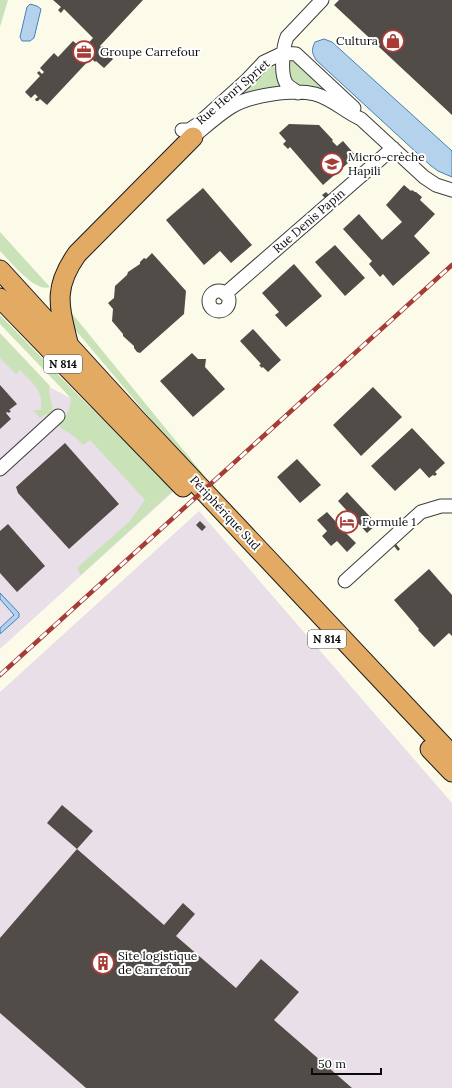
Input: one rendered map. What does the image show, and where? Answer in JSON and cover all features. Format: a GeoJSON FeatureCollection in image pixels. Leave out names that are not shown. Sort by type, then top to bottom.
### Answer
{"type":"FeatureCollection","features":[{"type":"Feature","properties":{"kind":"highway"},"geometry":{"type":"LineString","coordinates":[[68,344],[60,306],[63,280],[67,268],[77,254],[188,134]]}},
{"type":"Feature","properties":{"kind":"highway","name":"Périphérique Sud"},"geometry":{"type":"LineString","coordinates":[[0,270],[136,419],[452,755]]}},
{"type":"Feature","properties":{"kind":"highway","name":"Périphérique Sud"},"geometry":{"type":"LineString","coordinates":[[1,299],[182,486],[452,772]]}},
{"type":"Feature","properties":{"kind":"street"},"geometry":{"type":"LineString","coordinates":[[298,93],[286,83],[282,68],[284,44],[287,37],[322,0]]}},
{"type":"Feature","properties":{"kind":"street"},"geometry":{"type":"LineString","coordinates":[[283,53],[296,54],[357,111],[361,119]]}},
{"type":"Feature","properties":{"kind":"street","name":"Rue Henri Spriet"},"geometry":{"type":"LineString","coordinates":[[188,134],[189,130],[198,124],[248,79],[264,62],[283,53]]}},
{"type":"Feature","properties":{"kind":"street","name":"Rue Henri Spriet"},"geometry":{"type":"LineString","coordinates":[[188,134],[232,106],[265,95],[284,92],[314,94],[338,104],[361,119],[424,177],[436,185],[452,190]]}},
{"type":"Feature","properties":{"kind":"street","name":"Rue Denis Papin"},"geometry":{"type":"LineString","coordinates":[[225,294],[393,148]]}},
{"type":"Feature","properties":{"kind":"street"},"geometry":{"type":"LineString","coordinates":[[0,469],[58,416]]}},
{"type":"Feature","properties":{"kind":"street"},"geometry":{"type":"LineString","coordinates":[[345,581],[421,512],[441,506],[452,506]]}},
{"type":"Feature","properties":{"kind":"shaded area"},"geometry":{"type":"Polygon","coordinates":[[[0,342],[42,383],[72,399],[173,492],[0,649],[0,342]]]}},
{"type":"Feature","properties":{"kind":"shaded area"},"geometry":{"type":"Polygon","coordinates":[[[199,511],[452,803],[452,1088],[0,1088],[0,692],[199,511]]]}},
{"type":"Feature","properties":{"kind":"green space"},"geometry":{"type":"Polygon","coordinates":[[[0,0],[8,0],[0,27],[0,0]]]}},
{"type":"Feature","properties":{"kind":"green space"},"geometry":{"type":"Polygon","coordinates":[[[292,58],[347,104],[292,83],[286,66],[292,58]]]}},
{"type":"Feature","properties":{"kind":"green space"},"geometry":{"type":"Polygon","coordinates":[[[269,65],[277,70],[284,87],[239,97],[239,95],[269,65]]]}},
{"type":"Feature","properties":{"kind":"green space"},"geometry":{"type":"Polygon","coordinates":[[[0,232],[50,287],[44,288],[30,281],[0,251],[0,232]]]}},
{"type":"Feature","properties":{"kind":"green space"},"geometry":{"type":"Polygon","coordinates":[[[66,306],[202,473],[198,475],[72,326],[66,306]]]}},
{"type":"Feature","properties":{"kind":"green space"},"geometry":{"type":"Polygon","coordinates":[[[0,315],[83,400],[175,489],[81,575],[77,568],[130,521],[145,500],[90,440],[83,445],[75,437],[61,428],[58,424],[67,413],[70,407],[71,399],[0,324],[0,315]]]}},
{"type":"Feature","properties":{"kind":"green space"},"geometry":{"type":"Polygon","coordinates":[[[0,333],[50,386],[49,391],[53,414],[49,417],[46,414],[40,418],[33,410],[41,410],[41,397],[33,384],[20,370],[16,374],[0,358],[0,333]]]}},
{"type":"Feature","properties":{"kind":"water"},"geometry":{"type":"Polygon","coordinates":[[[30,4],[41,9],[34,38],[30,41],[22,41],[20,37],[27,7],[30,4]]]}},
{"type":"Feature","properties":{"kind":"water"},"geometry":{"type":"Polygon","coordinates":[[[324,39],[332,42],[452,151],[452,177],[438,171],[430,165],[316,60],[312,51],[313,47],[315,42],[324,39]]]}},
{"type":"Feature","properties":{"kind":"water"},"geometry":{"type":"Polygon","coordinates":[[[0,593],[19,613],[19,617],[0,634],[0,628],[14,615],[0,599],[0,593]]]}},
{"type":"Feature","properties":{"kind":"building","name":"Groupe Carrefour"},"geometry":{"type":"Polygon","coordinates":[[[53,0],[143,0],[100,46],[103,46],[106,50],[105,51],[113,59],[104,68],[91,58],[47,105],[40,99],[36,101],[35,99],[38,97],[35,94],[31,98],[25,92],[40,76],[37,73],[39,71],[42,74],[44,72],[40,68],[54,53],[58,57],[73,41],[78,45],[82,43],[83,46],[80,47],[83,49],[93,38],[64,9],[61,13],[58,10],[61,7],[53,0]]]}},
{"type":"Feature","properties":{"kind":"building"},"geometry":{"type":"Polygon","coordinates":[[[339,0],[452,0],[452,115],[334,5],[339,0]]]}},
{"type":"Feature","properties":{"kind":"building"},"geometry":{"type":"Polygon","coordinates":[[[289,124],[319,125],[337,146],[343,141],[356,156],[323,185],[290,147],[288,149],[283,144],[286,141],[279,133],[289,124]]]}},
{"type":"Feature","properties":{"kind":"building"},"geometry":{"type":"Polygon","coordinates":[[[404,185],[422,197],[420,200],[435,214],[414,236],[430,253],[393,286],[383,274],[380,277],[369,264],[372,261],[343,229],[359,214],[382,240],[402,222],[386,205],[404,185]]]}},
{"type":"Feature","properties":{"kind":"building"},"geometry":{"type":"Polygon","coordinates":[[[203,188],[252,245],[231,263],[220,251],[204,265],[166,220],[203,188]]]}},
{"type":"Feature","properties":{"kind":"building"},"geometry":{"type":"Polygon","coordinates":[[[326,192],[329,195],[325,198],[322,195],[326,192]]]}},
{"type":"Feature","properties":{"kind":"building"},"geometry":{"type":"Polygon","coordinates":[[[335,245],[365,278],[345,296],[315,262],[335,245]]]}},
{"type":"Feature","properties":{"kind":"building"},"geometry":{"type":"Polygon","coordinates":[[[152,253],[186,291],[184,314],[140,353],[137,352],[134,346],[123,336],[112,321],[113,309],[108,303],[114,298],[115,286],[127,275],[128,272],[152,253]]]}},
{"type":"Feature","properties":{"kind":"building"},"geometry":{"type":"Polygon","coordinates":[[[294,264],[322,296],[286,327],[275,315],[279,312],[262,293],[294,264]]]}},
{"type":"Feature","properties":{"kind":"building"},"geometry":{"type":"Polygon","coordinates":[[[253,329],[281,360],[268,372],[259,365],[261,364],[240,341],[253,329]]]}},
{"type":"Feature","properties":{"kind":"building"},"geometry":{"type":"Polygon","coordinates":[[[192,353],[198,359],[206,359],[205,367],[225,389],[193,417],[160,381],[192,353]]]}},
{"type":"Feature","properties":{"kind":"building"},"geometry":{"type":"Polygon","coordinates":[[[0,385],[17,404],[9,410],[11,411],[9,413],[6,413],[11,419],[0,429],[0,385]]]}},
{"type":"Feature","properties":{"kind":"building"},"geometry":{"type":"Polygon","coordinates":[[[373,387],[402,417],[361,456],[333,425],[373,387]]]}},
{"type":"Feature","properties":{"kind":"building"},"geometry":{"type":"Polygon","coordinates":[[[412,428],[445,463],[435,472],[437,474],[435,476],[433,475],[429,478],[420,468],[395,491],[371,466],[412,428]]]}},
{"type":"Feature","properties":{"kind":"building"},"geometry":{"type":"Polygon","coordinates":[[[65,443],[119,504],[69,549],[18,493],[16,487],[65,443]]]}},
{"type":"Feature","properties":{"kind":"building"},"geometry":{"type":"Polygon","coordinates":[[[297,459],[321,485],[300,503],[277,477],[297,459]]]}},
{"type":"Feature","properties":{"kind":"building","name":"Formule 1"},"geometry":{"type":"Polygon","coordinates":[[[347,492],[377,524],[367,533],[357,522],[345,532],[356,543],[347,552],[337,541],[331,546],[322,536],[327,531],[317,520],[327,512],[337,523],[348,512],[338,501],[347,492]]]}},
{"type":"Feature","properties":{"kind":"building"},"geometry":{"type":"Polygon","coordinates":[[[200,521],[206,527],[202,531],[196,525],[200,521]]]}},
{"type":"Feature","properties":{"kind":"building"},"geometry":{"type":"Polygon","coordinates":[[[8,524],[45,566],[17,592],[0,573],[0,531],[8,524]]]}},
{"type":"Feature","properties":{"kind":"building"},"geometry":{"type":"Polygon","coordinates":[[[396,544],[400,549],[398,551],[394,546],[396,544]]]}},
{"type":"Feature","properties":{"kind":"building"},"geometry":{"type":"Polygon","coordinates":[[[429,569],[452,595],[452,636],[449,633],[434,647],[394,600],[429,569]]]}},
{"type":"Feature","properties":{"kind":"building"},"geometry":{"type":"Polygon","coordinates":[[[62,805],[93,831],[77,849],[47,823],[62,805]]]}},
{"type":"Feature","properties":{"kind":"building","name":"Site logistique de Carrefour"},"geometry":{"type":"Polygon","coordinates":[[[77,849],[164,925],[183,903],[195,914],[176,936],[236,988],[261,959],[299,992],[274,1020],[352,1088],[86,1088],[0,1013],[0,938],[77,849]]]}},
{"type":"Feature","properties":{"kind":"railway"},"geometry":{"type":"LineString","coordinates":[[0,675],[452,265]]}},
{"type":"Feature","properties":{"kind":"place","name":"Cultura"},"geometry":{"type":"Point","coordinates":[393,41]}},
{"type":"Feature","properties":{"kind":"place","name":"Groupe Carrefour"},"geometry":{"type":"Point","coordinates":[84,52]}},
{"type":"Feature","properties":{"kind":"place","name":"Micro-crèche Hapili"},"geometry":{"type":"Point","coordinates":[332,164]}},
{"type":"Feature","properties":{"kind":"place","name":"Formule 1"},"geometry":{"type":"Point","coordinates":[347,522]}},
{"type":"Feature","properties":{"kind":"place","name":"Site logistique de Carrefour"},"geometry":{"type":"Point","coordinates":[103,963]}}]}
